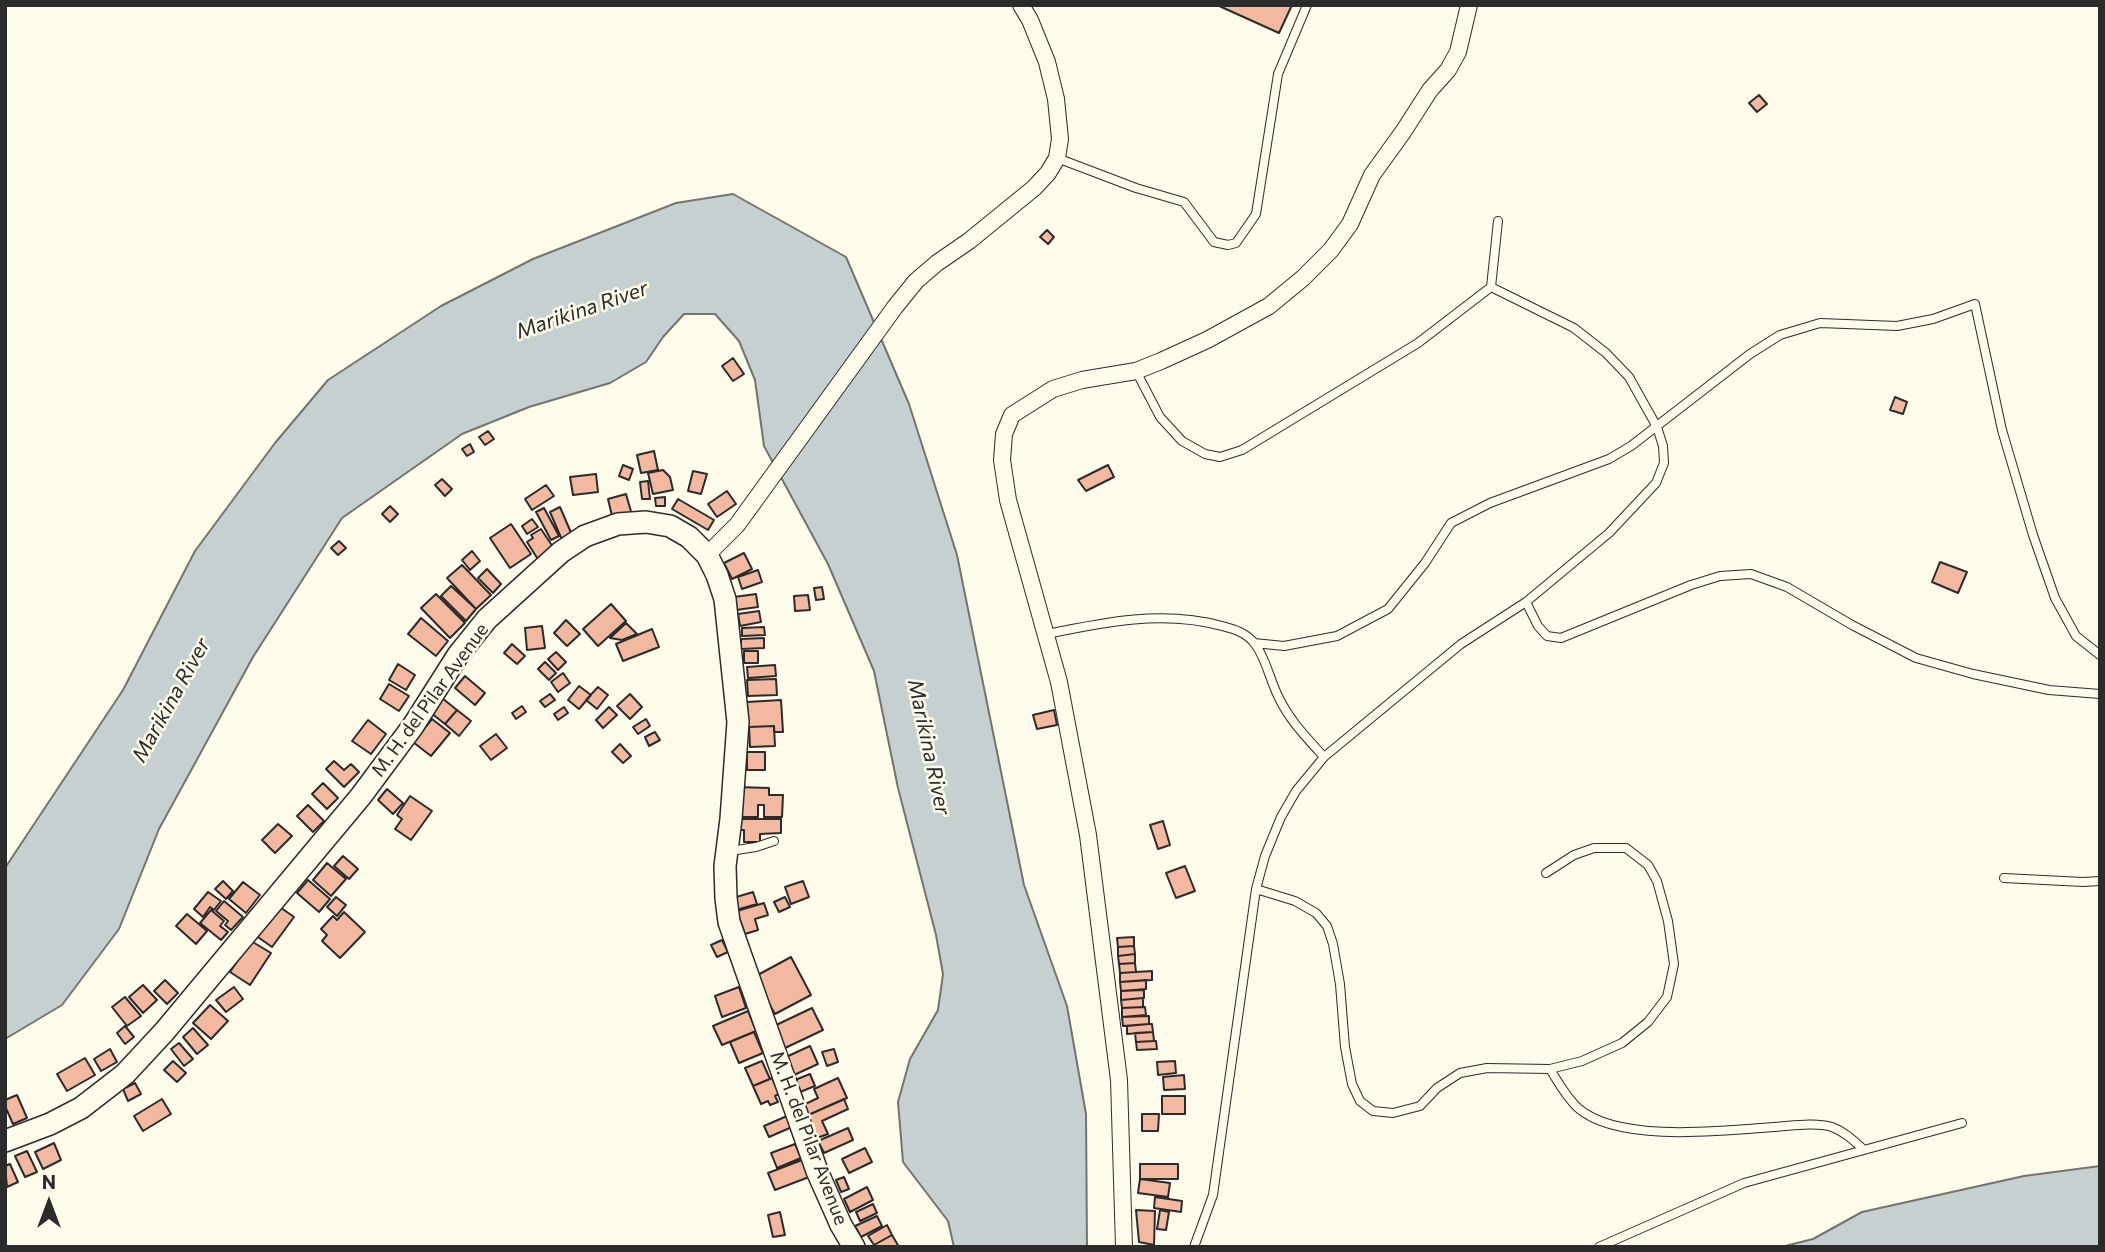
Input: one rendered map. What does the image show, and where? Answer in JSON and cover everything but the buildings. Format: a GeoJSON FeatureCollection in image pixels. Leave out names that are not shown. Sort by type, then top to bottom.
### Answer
{"type":"FeatureCollection","features":[{"type":"Feature","properties":{"kind":"street"},"geometry":{"type":"LineString","coordinates":[[707,555],[727,537],[747,512],[916,281],[1034,188],[1057,158],[1060,139],[1056,99],[1046,62],[1030,20],[1021,5]]}},
{"type":"Feature","properties":{"kind":"street"},"geometry":{"type":"LineString","coordinates":[[1124,1247],[1119,1080],[1101,931],[1079,784],[1059,682],[1008,500],[1002,460],[1004,434],[1012,415],[1053,389],[1082,380],[1136,371],[1207,340],[1269,306],[1304,278],[1331,250],[1350,224],[1372,175],[1430,90],[1448,70],[1458,52],[1469,5]]}},
{"type":"Feature","properties":{"kind":"street","name":"M. H. del Pilar Avenue"},"geometry":{"type":"LineString","coordinates":[[5,1140],[50,1124],[81,1108],[125,1074],[164,1032],[360,796],[413,726],[458,655],[487,619],[561,551],[585,536],[618,524],[646,522],[670,526],[689,537],[707,555],[718,575],[725,598],[738,722],[727,851],[726,898],[729,922],[817,1171],[854,1247]]}},
{"type":"Feature","properties":{"kind":"lane"},"geometry":{"type":"LineString","coordinates":[[1057,158],[1136,188],[1184,202],[1214,242],[1228,245],[1236,243],[1256,214],[1278,74],[1307,5]]}},
{"type":"Feature","properties":{"kind":"lane"},"geometry":{"type":"LineString","coordinates":[[1136,371],[1160,417],[1182,441],[1205,454],[1220,457],[1242,450],[1370,374],[1491,287],[1498,221]]}},
{"type":"Feature","properties":{"kind":"lane"},"geometry":{"type":"LineString","coordinates":[[1194,1247],[1213,1195],[1256,889],[1265,856],[1281,817],[1296,791],[1325,757],[1461,644],[1526,602],[1609,533],[1656,483],[1664,463],[1657,427],[1629,377],[1606,353],[1574,328],[1491,287]]}},
{"type":"Feature","properties":{"kind":"lane"},"geometry":{"type":"LineString","coordinates":[[1254,643],[1284,646],[1337,636],[1388,609],[1425,563],[1451,523],[1490,503],[1609,459],[1657,427],[1750,354],[1780,335],[1820,323],[1897,326],[1933,319],[1975,304],[2002,430],[2033,536],[2055,598],[2076,636],[2100,655]]}},
{"type":"Feature","properties":{"kind":"lane"},"geometry":{"type":"LineString","coordinates":[[1526,602],[1538,626],[1547,636],[1561,638],[1691,585],[1720,576],[1751,574],[1787,587],[1916,658],[1972,674],[2049,690],[2100,694]]}},
{"type":"Feature","properties":{"kind":"lane"},"geometry":{"type":"LineString","coordinates":[[1046,634],[1116,620],[1159,617],[1203,621],[1239,631],[1254,643],[1278,698],[1293,723],[1325,757]]}},
{"type":"Feature","properties":{"kind":"lane"},"geometry":{"type":"LineString","coordinates":[[727,851],[774,841]]}},
{"type":"Feature","properties":{"kind":"lane"},"geometry":{"type":"LineString","coordinates":[[1256,889],[1295,901],[1316,913],[1327,926],[1336,957],[1345,1047],[1352,1084],[1360,1101],[1373,1111],[1393,1113],[1420,1105],[1437,1088],[1460,1073],[1487,1068],[1550,1069],[1582,1061],[1622,1043],[1648,1022],[1667,997],[1674,964],[1668,921],[1657,881],[1648,864],[1626,848],[1594,848],[1574,855],[1546,873]]}},
{"type":"Feature","properties":{"kind":"lane"},"geometry":{"type":"LineString","coordinates":[[2004,878],[2100,881]]}},
{"type":"Feature","properties":{"kind":"lane"},"geometry":{"type":"LineString","coordinates":[[1550,1069],[1565,1094],[1579,1109],[1601,1122],[1670,1132],[1800,1125],[1830,1126],[1846,1133],[1863,1149]]}},
{"type":"Feature","properties":{"kind":"lane"},"geometry":{"type":"LineString","coordinates":[[1599,1247],[1744,1183],[1962,1123]]}},
{"type":"Feature","properties":{"kind":"water","name":"Marikina River"},"geometry":{"type":"Polygon","coordinates":[[[733,194],[846,257],[909,404],[957,555],[1024,885],[1067,1006],[1086,1114],[1087,1247],[954,1247],[948,1221],[903,1162],[898,1102],[910,1059],[938,1010],[943,974],[936,935],[898,788],[874,671],[828,564],[764,446],[755,380],[739,341],[715,314],[684,314],[663,337],[646,362],[610,383],[529,407],[462,434],[342,518],[253,657],[159,829],[119,929],[62,1005],[5,1039],[5,868],[123,690],[195,551],[275,443],[328,380],[441,306],[533,259],[676,203],[733,194]]]}},
{"type":"Feature","properties":{"kind":"water"},"geometry":{"type":"Polygon","coordinates":[[[2100,1166],[2100,1247],[1781,1247],[1813,1239],[1862,1212],[2024,1176],[2100,1166]]]}}]}
